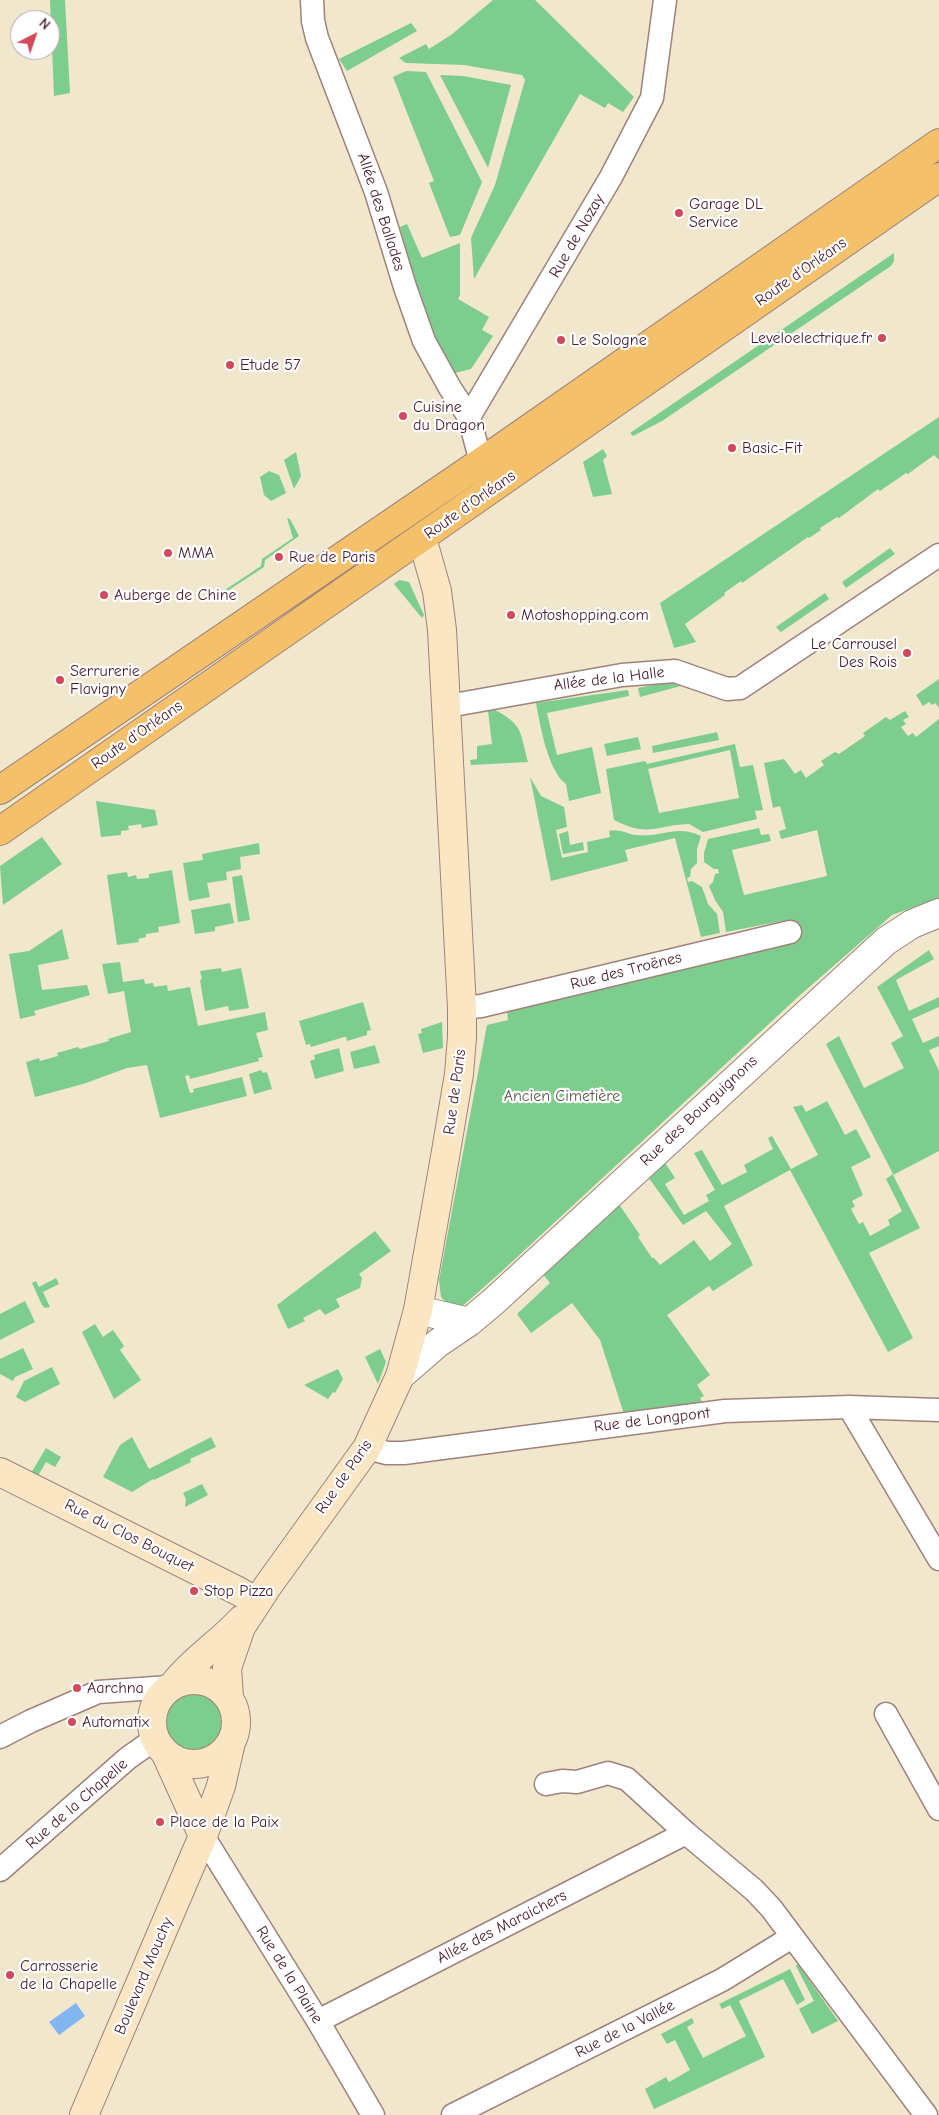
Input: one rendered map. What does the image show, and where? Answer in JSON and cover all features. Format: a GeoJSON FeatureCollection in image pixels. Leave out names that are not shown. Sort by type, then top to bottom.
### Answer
{"type":"FeatureCollection","features":[{"type":"Feature","properties":{"kind":"main road","name":"Route d'Orléans"},"geometry":{"type":"LineString","coordinates":[[0,790],[481,462],[939,143]]}},
{"type":"Feature","properties":{"kind":"main road","name":"Route d'Orléans"},"geometry":{"type":"LineString","coordinates":[[0,831],[939,177]]}},
{"type":"Feature","properties":{"kind":"main road","name":"Rue de Paris"},"geometry":{"type":"LineString","coordinates":[[229,1698],[227,1668],[241,1627],[367,1448],[400,1376],[418,1310],[459,1074],[462,1008],[448,706],[437,591],[422,538]]}},
{"type":"Feature","properties":{"kind":"main road","name":"Rue du Clos Bouquet"},"geometry":{"type":"LineString","coordinates":[[0,1472],[257,1602]]}},
{"type":"Feature","properties":{"kind":"main road","name":"Rue de Paris"},"geometry":{"type":"LineString","coordinates":[[172,1685],[184,1671],[228,1635],[257,1602]]}},
{"type":"Feature","properties":{"kind":"main road"},"geometry":{"type":"LineString","coordinates":[[160,1745],[177,1760],[192,1764],[208,1762],[222,1754],[231,1742],[235,1731],[234,1708],[229,1698],[219,1688],[206,1682],[192,1680],[172,1685],[158,1700],[153,1713],[152,1726],[160,1745],[203,1836]]}},
{"type":"Feature","properties":{"kind":"main road","name":"Boulevard Mouchy"},"geometry":{"type":"LineString","coordinates":[[84,2115],[203,1836],[222,1786],[231,1742]]}},
{"type":"Feature","properties":{"kind":"street","name":"Allée des Ballades"},"geometry":{"type":"LineString","coordinates":[[312,0],[313,21],[317,38],[376,192],[404,287],[424,341],[450,388],[469,417]]}},
{"type":"Feature","properties":{"kind":"street","name":"Rue de Nozay"},"geometry":{"type":"LineString","coordinates":[[469,417],[608,183],[652,98],[665,0]]}},
{"type":"Feature","properties":{"kind":"street"},"geometry":{"type":"LineString","coordinates":[[469,417],[481,462]]}},
{"type":"Feature","properties":{"kind":"street","name":"Allée de la Halle"},"geometry":{"type":"LineString","coordinates":[[448,706],[622,675],[675,671],[727,690],[740,688],[939,555]]}},
{"type":"Feature","properties":{"kind":"street","name":"Rue des Bourguignons"},"geometry":{"type":"LineString","coordinates":[[400,1376],[438,1342],[469,1322],[493,1302],[878,947],[912,924],[939,914]]}},
{"type":"Feature","properties":{"kind":"street","name":"Rue des Troënes"},"geometry":{"type":"LineString","coordinates":[[462,1008],[481,1006],[790,932]]}},
{"type":"Feature","properties":{"kind":"street"},"geometry":{"type":"LineString","coordinates":[[418,1310],[469,1322]]}},
{"type":"Feature","properties":{"kind":"street"},"geometry":{"type":"LineString","coordinates":[[849,1407],[939,1559]]}},
{"type":"Feature","properties":{"kind":"street","name":"Rue de Longpont"},"geometry":{"type":"LineString","coordinates":[[367,1448],[386,1454],[404,1454],[725,1411],[849,1407],[939,1410]]}},
{"type":"Feature","properties":{"kind":"street"},"geometry":{"type":"LineString","coordinates":[[0,1738],[31,1721],[98,1692],[172,1685]]}},
{"type":"Feature","properties":{"kind":"street"},"geometry":{"type":"LineString","coordinates":[[886,1714],[939,1809]]}},
{"type":"Feature","properties":{"kind":"street","name":"Rue de la Chapelle"},"geometry":{"type":"LineString","coordinates":[[0,1870],[128,1758],[160,1745]]}},
{"type":"Feature","properties":{"kind":"street"},"geometry":{"type":"LineString","coordinates":[[546,1784],[562,1781],[577,1782],[608,1773],[627,1779],[686,1833],[754,1890],[792,1936],[926,2115]]}},
{"type":"Feature","properties":{"kind":"street","name":"Allée des Maraichers"},"geometry":{"type":"LineString","coordinates":[[318,2021],[686,1833]]}},
{"type":"Feature","properties":{"kind":"street","name":"Rue de la Plaine"},"geometry":{"type":"LineString","coordinates":[[203,1836],[318,2021],[373,2115]]}},
{"type":"Feature","properties":{"kind":"street","name":"Rue de la Vallée"},"geometry":{"type":"LineString","coordinates":[[453,2115],[722,1980],[792,1936]]}},
{"type":"Feature","properties":{"kind":"green space"},"geometry":{"type":"Polygon","coordinates":[[[50,0],[65,0],[70,93],[54,96],[52,60],[60,60],[60,10],[50,10],[50,0]]]}},
{"type":"Feature","properties":{"kind":"green space"},"geometry":{"type":"Polygon","coordinates":[[[493,0],[535,0],[634,97],[623,112],[608,103],[605,108],[580,94],[474,279],[471,238],[495,185],[525,80],[522,75],[464,65],[406,63],[399,58],[426,44],[429,49],[451,35],[493,0]]]}},
{"type":"Feature","properties":{"kind":"green space"},"geometry":{"type":"Polygon","coordinates":[[[411,23],[417,31],[347,71],[339,59],[411,23]]]}},
{"type":"Feature","properties":{"kind":"green space"},"geometry":{"type":"Polygon","coordinates":[[[406,71],[426,72],[482,182],[460,235],[450,237],[429,183],[434,181],[393,77],[406,71]]]}},
{"type":"Feature","properties":{"kind":"green space"},"geometry":{"type":"Polygon","coordinates":[[[440,75],[463,76],[511,85],[488,168],[440,75]]]}},
{"type":"Feature","properties":{"kind":"green space"},"geometry":{"type":"Polygon","coordinates":[[[407,224],[422,258],[460,243],[460,295],[458,299],[489,317],[482,330],[493,336],[471,369],[455,373],[428,322],[414,282],[400,227],[407,224]]]}},
{"type":"Feature","properties":{"kind":"green space"},"geometry":{"type":"Polygon","coordinates":[[[894,253],[894,261],[891,266],[662,421],[633,436],[630,433],[894,253]]]}},
{"type":"Feature","properties":{"kind":"green space"},"geometry":{"type":"Polygon","coordinates":[[[939,417],[939,460],[934,455],[880,491],[878,489],[839,518],[837,517],[820,528],[821,530],[724,593],[725,595],[685,624],[696,642],[674,648],[660,603],[939,417]]]}},
{"type":"Feature","properties":{"kind":"green space"},"geometry":{"type":"Polygon","coordinates":[[[603,449],[607,456],[603,460],[612,494],[593,497],[583,462],[603,449]]]}},
{"type":"Feature","properties":{"kind":"green space"},"geometry":{"type":"Polygon","coordinates":[[[296,452],[301,476],[294,489],[284,460],[296,452]]]}},
{"type":"Feature","properties":{"kind":"green space"},"geometry":{"type":"Polygon","coordinates":[[[269,471],[279,475],[286,493],[271,501],[264,495],[260,477],[269,471]]]}},
{"type":"Feature","properties":{"kind":"green space"},"geometry":{"type":"Polygon","coordinates":[[[287,518],[290,519],[299,536],[265,560],[264,567],[215,599],[216,596],[261,566],[262,559],[293,538],[287,518]]]}},
{"type":"Feature","properties":{"kind":"green space"},"geometry":{"type":"Polygon","coordinates":[[[890,548],[895,554],[846,588],[842,582],[890,548]]]}},
{"type":"Feature","properties":{"kind":"green space"},"geometry":{"type":"Polygon","coordinates":[[[399,580],[409,582],[424,615],[422,618],[394,584],[399,580]]]}},
{"type":"Feature","properties":{"kind":"green space"},"geometry":{"type":"Polygon","coordinates":[[[825,593],[829,599],[781,632],[776,627],[825,593]]]}},
{"type":"Feature","properties":{"kind":"green space"},"geometry":{"type":"Polygon","coordinates":[[[939,679],[939,708],[935,703],[932,705],[929,702],[923,706],[916,695],[939,679]]]}},
{"type":"Feature","properties":{"kind":"green space"},"geometry":{"type":"Polygon","coordinates":[[[669,682],[681,686],[640,697],[638,688],[669,682]]]}},
{"type":"Feature","properties":{"kind":"green space"},"geometry":{"type":"Polygon","coordinates":[[[628,690],[629,696],[547,713],[557,755],[592,747],[601,793],[569,801],[566,784],[554,769],[546,747],[536,703],[628,690]]]}},
{"type":"Feature","properties":{"kind":"green space"},"geometry":{"type":"Polygon","coordinates":[[[495,710],[516,725],[522,737],[528,762],[471,765],[470,760],[477,759],[477,746],[492,744],[488,711],[495,710]]]}},
{"type":"Feature","properties":{"kind":"green space","name":"Ancien Cimetière"},"geometry":{"type":"Polygon","coordinates":[[[905,711],[909,717],[903,720],[906,724],[901,727],[908,736],[913,733],[916,737],[939,719],[939,898],[892,915],[799,996],[501,1272],[458,1310],[452,1308],[441,1297],[439,1280],[487,1025],[508,1020],[507,1010],[793,943],[787,920],[726,932],[723,912],[709,886],[713,882],[715,874],[719,873],[718,869],[714,869],[704,862],[704,853],[708,839],[759,828],[761,835],[769,834],[771,841],[732,850],[744,895],[827,876],[817,830],[781,839],[779,831],[786,829],[780,806],[773,808],[764,763],[784,759],[795,774],[801,770],[806,778],[824,765],[821,761],[835,752],[839,754],[865,736],[863,733],[886,717],[890,720],[905,711]]]}},
{"type":"Feature","properties":{"kind":"green space"},"geometry":{"type":"Polygon","coordinates":[[[717,732],[719,740],[653,753],[652,746],[717,732]]]}},
{"type":"Feature","properties":{"kind":"green space"},"geometry":{"type":"Polygon","coordinates":[[[638,737],[641,749],[607,756],[604,744],[638,737]]]}},
{"type":"Feature","properties":{"kind":"green space"},"geometry":{"type":"Polygon","coordinates":[[[735,744],[740,767],[753,765],[763,810],[755,811],[757,819],[703,832],[689,824],[644,829],[614,820],[606,769],[645,761],[647,764],[735,744]],[[730,750],[648,769],[659,813],[739,798],[730,750]]]}},
{"type":"Feature","properties":{"kind":"green space"},"geometry":{"type":"Polygon","coordinates":[[[530,777],[541,796],[564,807],[567,827],[556,830],[562,858],[588,852],[587,842],[610,837],[609,831],[612,830],[636,835],[654,835],[683,831],[701,836],[697,849],[697,863],[691,869],[690,877],[687,878],[688,882],[692,881],[702,887],[708,904],[717,914],[720,933],[701,937],[675,838],[625,850],[628,861],[551,881],[530,777]]]}},
{"type":"Feature","properties":{"kind":"green space"},"geometry":{"type":"Polygon","coordinates":[[[96,801],[155,810],[158,825],[142,828],[141,824],[128,826],[129,830],[121,831],[121,835],[101,837],[96,801]]]}},
{"type":"Feature","properties":{"kind":"green space"},"geometry":{"type":"Polygon","coordinates":[[[568,831],[570,845],[583,842],[584,850],[563,854],[559,834],[568,831]]]}},
{"type":"Feature","properties":{"kind":"green space"},"geometry":{"type":"Polygon","coordinates":[[[42,837],[62,864],[3,905],[0,866],[42,837]]]}},
{"type":"Feature","properties":{"kind":"green space"},"geometry":{"type":"Polygon","coordinates":[[[259,843],[260,854],[240,857],[241,869],[226,872],[227,880],[207,883],[210,897],[189,901],[183,863],[203,860],[202,854],[259,843]]]}},
{"type":"Feature","properties":{"kind":"green space"},"geometry":{"type":"Polygon","coordinates":[[[172,870],[180,923],[158,927],[159,932],[146,934],[146,937],[138,939],[139,942],[117,945],[107,875],[127,872],[128,877],[136,875],[137,879],[149,878],[149,874],[172,870]]]}},
{"type":"Feature","properties":{"kind":"green space"},"geometry":{"type":"Polygon","coordinates":[[[242,875],[250,920],[238,922],[232,877],[242,875]]]}},
{"type":"Feature","properties":{"kind":"green space"},"geometry":{"type":"Polygon","coordinates":[[[230,903],[234,923],[215,927],[215,931],[195,934],[191,910],[230,903]]]}},
{"type":"Feature","properties":{"kind":"green space"},"geometry":{"type":"Polygon","coordinates":[[[62,929],[69,959],[38,965],[42,990],[87,985],[90,995],[34,1011],[36,1015],[20,1019],[9,954],[29,951],[62,929]]]}},
{"type":"Feature","properties":{"kind":"green space"},"geometry":{"type":"Polygon","coordinates":[[[929,950],[934,959],[896,980],[909,1011],[939,997],[939,1007],[912,1019],[923,1043],[939,1036],[939,1046],[929,1050],[939,1071],[939,1151],[893,1175],[920,1228],[869,1253],[913,1338],[888,1352],[790,1170],[724,1206],[753,1265],[713,1291],[709,1286],[667,1315],[710,1375],[697,1385],[704,1396],[700,1398],[702,1402],[624,1414],[600,1340],[572,1303],[531,1333],[517,1314],[550,1283],[542,1273],[618,1203],[640,1235],[638,1237],[652,1258],[660,1265],[694,1240],[710,1261],[732,1244],[706,1211],[683,1225],[648,1177],[664,1161],[675,1178],[665,1184],[684,1215],[709,1201],[706,1195],[715,1190],[694,1153],[702,1150],[722,1185],[747,1172],[744,1165],[773,1149],[768,1138],[772,1136],[791,1169],[818,1155],[793,1107],[802,1105],[806,1112],[827,1101],[845,1135],[856,1129],[871,1157],[851,1167],[863,1195],[852,1201],[855,1206],[851,1209],[859,1224],[863,1222],[870,1236],[890,1225],[888,1220],[902,1211],[886,1179],[893,1174],[826,1044],[839,1036],[864,1088],[904,1068],[891,1043],[903,1036],[877,987],[929,950]]]}},
{"type":"Feature","properties":{"kind":"green space"},"geometry":{"type":"Polygon","coordinates":[[[120,962],[123,982],[144,979],[145,984],[153,983],[154,987],[167,985],[168,991],[190,987],[198,1026],[265,1012],[268,1030],[256,1033],[263,1057],[258,1058],[259,1061],[190,1079],[189,1075],[185,1076],[190,1093],[194,1092],[193,1089],[242,1077],[247,1096],[160,1118],[147,1065],[127,1068],[83,1084],[35,1097],[26,1062],[39,1058],[40,1061],[58,1056],[57,1053],[109,1041],[108,1039],[131,1032],[124,991],[108,994],[102,964],[120,962]]]}},
{"type":"Feature","properties":{"kind":"green space"},"geometry":{"type":"Polygon","coordinates":[[[221,968],[222,972],[241,968],[249,1008],[229,1011],[228,1006],[205,1011],[200,971],[221,968]]]}},
{"type":"Feature","properties":{"kind":"green space"},"geometry":{"type":"Polygon","coordinates":[[[363,1002],[371,1030],[367,1031],[367,1035],[347,1041],[346,1037],[344,1037],[311,1047],[310,1044],[306,1045],[299,1021],[363,1002]]]}},
{"type":"Feature","properties":{"kind":"green space"},"geometry":{"type":"Polygon","coordinates":[[[442,1022],[443,1048],[423,1053],[418,1034],[422,1033],[421,1029],[442,1022]]]}},
{"type":"Feature","properties":{"kind":"green space"},"geometry":{"type":"Polygon","coordinates":[[[375,1045],[380,1063],[354,1069],[350,1052],[375,1045]]]}},
{"type":"Feature","properties":{"kind":"green space"},"geometry":{"type":"Polygon","coordinates":[[[339,1048],[344,1071],[315,1079],[310,1061],[315,1059],[314,1055],[339,1048]]]}},
{"type":"Feature","properties":{"kind":"green space"},"geometry":{"type":"Polygon","coordinates":[[[261,1070],[263,1073],[267,1072],[272,1089],[254,1094],[249,1074],[261,1070]]]}},
{"type":"Feature","properties":{"kind":"green space"},"geometry":{"type":"Polygon","coordinates":[[[375,1231],[391,1251],[359,1274],[362,1278],[360,1288],[336,1299],[340,1307],[325,1315],[320,1309],[303,1318],[305,1321],[288,1329],[277,1305],[375,1231]]]}},
{"type":"Feature","properties":{"kind":"green space"},"geometry":{"type":"Polygon","coordinates":[[[56,1278],[59,1284],[43,1292],[50,1307],[45,1308],[32,1283],[36,1281],[39,1287],[56,1278]]]}},
{"type":"Feature","properties":{"kind":"green space"},"geometry":{"type":"Polygon","coordinates":[[[25,1301],[35,1322],[0,1340],[0,1314],[25,1301]]]}},
{"type":"Feature","properties":{"kind":"green space"},"geometry":{"type":"Polygon","coordinates":[[[95,1324],[103,1337],[113,1330],[124,1346],[120,1350],[141,1380],[114,1399],[82,1332],[95,1324]]]}},
{"type":"Feature","properties":{"kind":"green space"},"geometry":{"type":"Polygon","coordinates":[[[23,1348],[33,1369],[15,1377],[13,1381],[0,1374],[0,1359],[23,1348]]]}},
{"type":"Feature","properties":{"kind":"green space"},"geometry":{"type":"Polygon","coordinates":[[[380,1349],[386,1362],[378,1384],[365,1357],[380,1349]]]}},
{"type":"Feature","properties":{"kind":"green space"},"geometry":{"type":"Polygon","coordinates":[[[52,1367],[60,1384],[25,1402],[16,1397],[24,1381],[52,1367]]]}},
{"type":"Feature","properties":{"kind":"green space"},"geometry":{"type":"Polygon","coordinates":[[[338,1369],[343,1379],[335,1393],[333,1392],[328,1399],[304,1385],[338,1369]]]}},
{"type":"Feature","properties":{"kind":"green space"},"geometry":{"type":"Polygon","coordinates":[[[132,1437],[149,1469],[211,1437],[216,1447],[190,1459],[191,1462],[153,1479],[132,1492],[103,1477],[120,1445],[132,1437]]]}},
{"type":"Feature","properties":{"kind":"green space"},"geometry":{"type":"Polygon","coordinates":[[[46,1448],[61,1457],[55,1467],[46,1462],[38,1476],[31,1473],[46,1448]]]}},
{"type":"Feature","properties":{"kind":"green space"},"geometry":{"type":"Polygon","coordinates":[[[202,1484],[208,1495],[185,1507],[186,1499],[183,1493],[202,1484]]]}},
{"type":"Feature","properties":{"kind":"green space"},"geometry":{"type":"Polygon","coordinates":[[[195,1693],[211,1698],[219,1706],[224,1722],[219,1738],[211,1746],[195,1751],[179,1746],[171,1738],[166,1722],[171,1706],[179,1698],[195,1693]]]}},
{"type":"Feature","properties":{"kind":"green space"},"geometry":{"type":"Polygon","coordinates":[[[798,1964],[838,2021],[812,2034],[799,2009],[814,2001],[796,1966],[798,1964]]]}},
{"type":"Feature","properties":{"kind":"green space"},"geometry":{"type":"Polygon","coordinates":[[[790,1969],[805,2000],[797,2005],[783,1979],[739,2001],[765,2057],[654,2109],[645,2089],[666,2077],[669,2082],[690,2070],[675,2040],[667,2044],[661,2034],[692,2018],[694,2023],[687,2027],[703,2058],[746,2036],[730,2005],[722,2009],[719,2004],[790,1969]]]}},
{"type":"Feature","properties":{"kind":"water"},"geometry":{"type":"Polygon","coordinates":[[[76,2003],[85,2016],[59,2035],[49,2022],[76,2003]]]}},
{"type":"Feature","properties":{"kind":"place","name":"Garage DL Service"},"geometry":{"type":"Point","coordinates":[679,213]}},
{"type":"Feature","properties":{"kind":"place","name":"Leveloelectrique.fr"},"geometry":{"type":"Point","coordinates":[882,338]}},
{"type":"Feature","properties":{"kind":"place","name":"Le Sologne"},"geometry":{"type":"Point","coordinates":[561,340]}},
{"type":"Feature","properties":{"kind":"place","name":"Etude 57"},"geometry":{"type":"Point","coordinates":[230,365]}},
{"type":"Feature","properties":{"kind":"place","name":"Cuisine du Dragon"},"geometry":{"type":"Point","coordinates":[403,416]}},
{"type":"Feature","properties":{"kind":"place","name":"Basic-Fit"},"geometry":{"type":"Point","coordinates":[732,448]}},
{"type":"Feature","properties":{"kind":"place","name":"MMA"},"geometry":{"type":"Point","coordinates":[168,553]}},
{"type":"Feature","properties":{"kind":"place","name":"Rue de Paris"},"geometry":{"type":"Point","coordinates":[279,557]}},
{"type":"Feature","properties":{"kind":"place","name":"Auberge de Chine"},"geometry":{"type":"Point","coordinates":[104,595]}},
{"type":"Feature","properties":{"kind":"place","name":"Motoshopping.com"},"geometry":{"type":"Point","coordinates":[511,615]}},
{"type":"Feature","properties":{"kind":"place","name":"Le Carrousel Des Rois"},"geometry":{"type":"Point","coordinates":[907,653]}},
{"type":"Feature","properties":{"kind":"place","name":"Serrurerie Flavigny"},"geometry":{"type":"Point","coordinates":[60,680]}},
{"type":"Feature","properties":{"kind":"place","name":"Stop Pizza"},"geometry":{"type":"Point","coordinates":[194,1591]}},
{"type":"Feature","properties":{"kind":"place","name":"Aarchna"},"geometry":{"type":"Point","coordinates":[77,1688]}},
{"type":"Feature","properties":{"kind":"place","name":"Automatix"},"geometry":{"type":"Point","coordinates":[72,1722]}},
{"type":"Feature","properties":{"kind":"place","name":"Place de la Paix"},"geometry":{"type":"Point","coordinates":[160,1822]}},
{"type":"Feature","properties":{"kind":"place","name":"Carrosserie de la Chapelle"},"geometry":{"type":"Point","coordinates":[10,1975]}}]}
